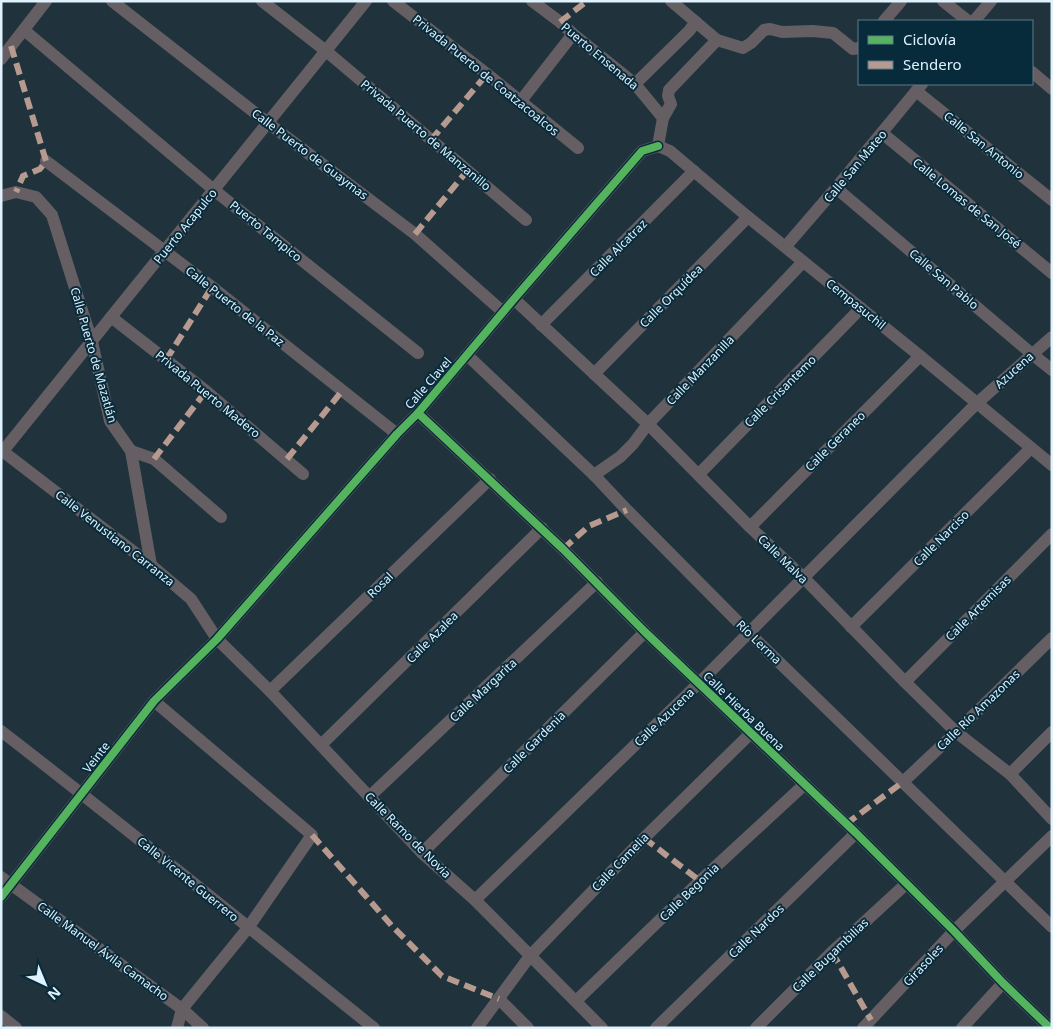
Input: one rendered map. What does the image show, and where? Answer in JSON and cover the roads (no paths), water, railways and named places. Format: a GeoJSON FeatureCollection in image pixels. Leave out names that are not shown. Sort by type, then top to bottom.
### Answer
{"type":"FeatureCollection","features":[{"type":"Feature","properties":{"kind":"street"},"geometry":{"type":"LineString","coordinates":[[1,59],[46,1]]}},
{"type":"Feature","properties":{"kind":"street","name":"Calle Puerto de Guaymas"},"geometry":{"type":"LineString","coordinates":[[112,1],[268,123],[415,234],[503,312]]}},
{"type":"Feature","properties":{"kind":"street","name":"Privada Puerto de Manzanillo"},"geometry":{"type":"LineString","coordinates":[[262,1],[326,51],[526,220]]}},
{"type":"Feature","properties":{"kind":"street","name":"Puerto Acapulco"},"geometry":{"type":"LineString","coordinates":[[2,450],[92,342],[366,1]]}},
{"type":"Feature","properties":{"kind":"street","name":"Privada Puerto de Coatzacoalcos"},"geometry":{"type":"LineString","coordinates":[[393,1],[578,148]]}},
{"type":"Feature","properties":{"kind":"street","name":"Puerto Ensenada"},"geometry":{"type":"LineString","coordinates":[[532,1],[635,84],[662,118]]}},
{"type":"Feature","properties":{"kind":"street"},"geometry":{"type":"LineString","coordinates":[[671,1],[717,40],[743,48],[764,30],[770,29],[782,32],[813,31],[833,34],[853,49],[858,48]]}},
{"type":"Feature","properties":{"kind":"street"},"geometry":{"type":"LineString","coordinates":[[885,20],[901,1]]}},
{"type":"Feature","properties":{"kind":"street"},"geometry":{"type":"LineString","coordinates":[[943,1],[967,20]]}},
{"type":"Feature","properties":{"kind":"street"},"geometry":{"type":"LineString","coordinates":[[975,20],[991,1]]}},
{"type":"Feature","properties":{"kind":"street"},"geometry":{"type":"LineString","coordinates":[[635,84],[696,22]]}},
{"type":"Feature","properties":{"kind":"street","name":"Puerto Tampico"},"geometry":{"type":"LineString","coordinates":[[24,30],[214,190],[418,353]]}},
{"type":"Feature","properties":{"kind":"street"},"geometry":{"type":"LineString","coordinates":[[520,102],[573,34]]}},
{"type":"Feature","properties":{"kind":"street"},"geometry":{"type":"LineString","coordinates":[[658,146],[662,118],[671,104],[668,96],[669,90],[717,40]]}},
{"type":"Feature","properties":{"kind":"street"},"geometry":{"type":"LineString","coordinates":[[1033,73],[1052,88]]}},
{"type":"Feature","properties":{"kind":"street","name":"Calle San Mateo"},"geometry":{"type":"LineString","coordinates":[[786,246],[919,87]]}},
{"type":"Feature","properties":{"kind":"street","name":"Calle San Antonio"},"geometry":{"type":"LineString","coordinates":[[919,87],[1052,200]]}},
{"type":"Feature","properties":{"kind":"street","name":"Calle Lomas de San José"},"geometry":{"type":"LineString","coordinates":[[882,133],[1052,273]]}},
{"type":"Feature","properties":{"kind":"street","name":"Cempasuchil"},"geometry":{"type":"LineString","coordinates":[[658,146],[670,151],[1052,465]]}},
{"type":"Feature","properties":{"kind":"street","name":"Calle Clavel"},"geometry":{"type":"LineString","coordinates":[[217,639],[397,434],[418,413],[642,151],[658,146]]}},
{"type":"Feature","properties":{"kind":"street","name":"Calle Puerto de la Paz"},"geometry":{"type":"LineString","coordinates":[[46,161],[212,287],[397,434]]}},
{"type":"Feature","properties":{"kind":"street","name":"Calle Alcatraz"},"geometry":{"type":"LineString","coordinates":[[541,325],[694,171]]}},
{"type":"Feature","properties":{"kind":"street","name":"Calle San Pablo"},"geometry":{"type":"LineString","coordinates":[[836,188],[1052,370]]}},
{"type":"Feature","properties":{"kind":"street","name":"Calle Puerto de Mazatlán"},"geometry":{"type":"LineString","coordinates":[[1,196],[16,192],[36,197],[52,215],[92,342],[110,421],[131,451],[151,565]]}},
{"type":"Feature","properties":{"kind":"street","name":"Calle Orquídea"},"geometry":{"type":"LineString","coordinates":[[594,374],[748,217]]}},
{"type":"Feature","properties":{"kind":"street","name":"Calle Manzanilla"},"geometry":{"type":"LineString","coordinates":[[594,475],[620,457],[633,444],[648,424],[803,262]]}},
{"type":"Feature","properties":{"kind":"street","name":"Calle Malva"},"geometry":{"type":"LineString","coordinates":[[514,300],[648,424],[956,732],[1010,774],[1052,819]]}},
{"type":"Feature","properties":{"kind":"street","name":"Calle Crisantemo"},"geometry":{"type":"LineString","coordinates":[[699,474],[861,308]]}},
{"type":"Feature","properties":{"kind":"street","name":"Privada Puerto Madero"},"geometry":{"type":"LineString","coordinates":[[111,318],[206,391],[303,474]]}},
{"type":"Feature","properties":{"kind":"street","name":"Azucena"},"geometry":{"type":"LineString","coordinates":[[976,404],[1052,336]]}},
{"type":"Feature","properties":{"kind":"street","name":"Río Lerma"},"geometry":{"type":"LineString","coordinates":[[467,355],[594,475],[749,633],[1052,927]]}},
{"type":"Feature","properties":{"kind":"street","name":"Calle Geraneo"},"geometry":{"type":"LineString","coordinates":[[750,527],[920,356]]}},
{"type":"Feature","properties":{"kind":"street","name":"Calle Azucena"},"geometry":{"type":"LineString","coordinates":[[475,900],[699,683],[976,404]]}},
{"type":"Feature","properties":{"kind":"street","name":"Calle Hierba Buena"},"geometry":{"type":"LineString","coordinates":[[418,413],[542,528],[645,632],[856,834],[1050,1028]]}},
{"type":"Feature","properties":{"kind":"street","name":"Calle Narciso"},"geometry":{"type":"LineString","coordinates":[[851,627],[1031,448]]}},
{"type":"Feature","properties":{"kind":"street","name":"Calle Venustiano Carranza"},"geometry":{"type":"LineString","coordinates":[[2,450],[151,565],[191,599],[217,639]]}},
{"type":"Feature","properties":{"kind":"street"},"geometry":{"type":"LineString","coordinates":[[131,451],[154,459],[221,517]]}},
{"type":"Feature","properties":{"kind":"street","name":"Rosal"},"geometry":{"type":"LineString","coordinates":[[270,691],[490,480]]}},
{"type":"Feature","properties":{"kind":"street","name":"Calle Azalea"},"geometry":{"type":"LineString","coordinates":[[322,745],[542,528]]}},
{"type":"Feature","properties":{"kind":"street","name":"Calle Artemisas"},"geometry":{"type":"LineString","coordinates":[[905,682],[1052,534]]}},
{"type":"Feature","properties":{"kind":"street","name":"Calle Margarita"},"geometry":{"type":"LineString","coordinates":[[369,797],[597,582]]}},
{"type":"Feature","properties":{"kind":"street","name":"Calle Gardenia"},"geometry":{"type":"LineString","coordinates":[[422,852],[645,632]]}},
{"type":"Feature","properties":{"kind":"street","name":"Calle Río Amazonas"},"geometry":{"type":"LineString","coordinates":[[903,782],[1052,638]]}},
{"type":"Feature","properties":{"kind":"street","name":"Calle Ramo de Novia"},"geometry":{"type":"LineString","coordinates":[[217,639],[322,745],[422,852],[475,900],[602,1028]]}},
{"type":"Feature","properties":{"kind":"street","name":"Veinte"},"geometry":{"type":"LineString","coordinates":[[1,897],[6,880],[82,793],[154,701],[217,639]]}},
{"type":"Feature","properties":{"kind":"street"},"geometry":{"type":"LineString","coordinates":[[154,701],[312,835],[248,928],[182,1009],[177,1028]]}},
{"type":"Feature","properties":{"kind":"street","name":"Calle Vicente Guerrero"},"geometry":{"type":"LineString","coordinates":[[1,731],[82,793],[374,1028]]}},
{"type":"Feature","properties":{"kind":"street"},"geometry":{"type":"LineString","coordinates":[[1010,774],[1052,732]]}},
{"type":"Feature","properties":{"kind":"street","name":"Calle Camelia"},"geometry":{"type":"LineString","coordinates":[[477,1028],[530,956],[644,838],[751,733]]}},
{"type":"Feature","properties":{"kind":"street","name":"Calle Begonia"},"geometry":{"type":"LineString","coordinates":[[576,1001],[700,881],[805,784]]}},
{"type":"Feature","properties":{"kind":"street","name":"Calle Nardos"},"geometry":{"type":"LineString","coordinates":[[656,1028],[856,834]]}},
{"type":"Feature","properties":{"kind":"street","name":"Girasoles"},"geometry":{"type":"LineString","coordinates":[[863,1028],[954,931],[1052,836]]}},
{"type":"Feature","properties":{"kind":"street","name":"Calle Manuel Ávila Camacho"},"geometry":{"type":"LineString","coordinates":[[6,880],[182,1009],[203,1028]]}},
{"type":"Feature","properties":{"kind":"street","name":"Calle Bugambilias"},"geometry":{"type":"LineString","coordinates":[[756,1028],[832,952],[906,884]]}},
{"type":"Feature","properties":{"kind":"street"},"geometry":{"type":"LineString","coordinates":[[962,1028],[1003,983]]}},
{"type":"Feature","properties":{"kind":"street"},"geometry":{"type":"LineString","coordinates":[[498,999],[528,1028]]}},
{"type":"Feature","properties":{"kind":"street"},"geometry":{"type":"LineString","coordinates":[[1,1016],[16,1028]]}}]}
